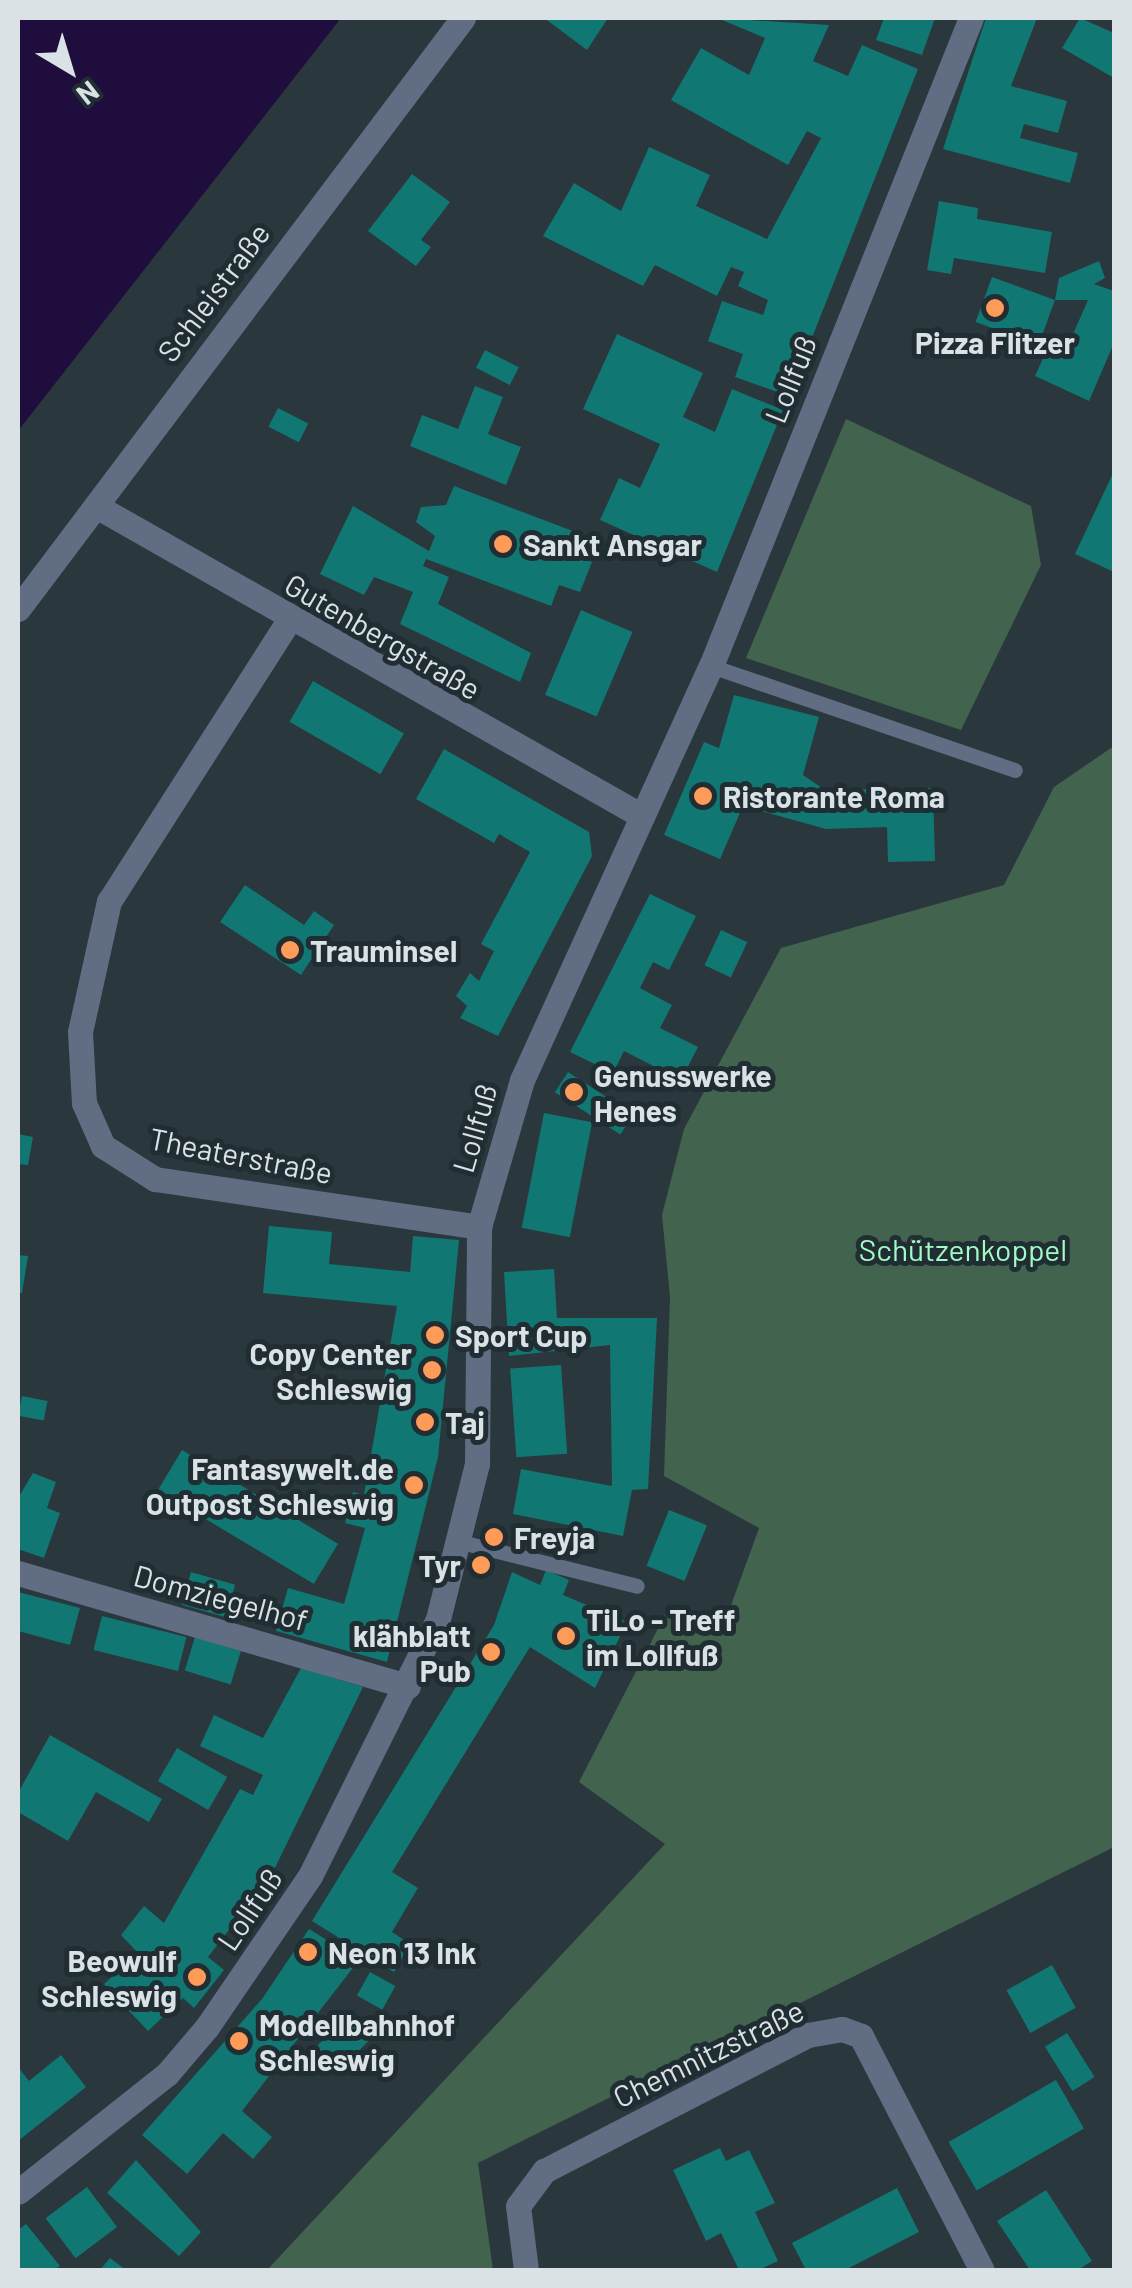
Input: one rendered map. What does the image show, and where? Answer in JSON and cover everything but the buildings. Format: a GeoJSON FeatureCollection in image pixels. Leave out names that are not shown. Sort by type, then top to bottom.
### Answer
{"type":"FeatureCollection","features":[{"type":"Feature","properties":{"kind":"street","name":"Schleistraße"},"geometry":{"type":"LineString","coordinates":[[18,608],[463,18]]}},
{"type":"Feature","properties":{"kind":"street","name":"Lollfuß"},"geometry":{"type":"LineString","coordinates":[[18,2192],[167,2074],[207,2027],[310,1876],[408,1686],[461,1542],[477,1464],[479,1227],[522,1080],[710,666],[970,18]]}},
{"type":"Feature","properties":{"kind":"street","name":"Gutenbergstraße"},"geometry":{"type":"LineString","coordinates":[[96,506],[289,620],[642,816]]}},
{"type":"Feature","properties":{"kind":"street","name":"Theaterstraße"},"geometry":{"type":"LineString","coordinates":[[289,620],[109,901],[80,1032],[84,1103],[103,1146],[155,1178],[479,1227]]}},
{"type":"Feature","properties":{"kind":"street","name":"Domziegelhof"},"geometry":{"type":"LineString","coordinates":[[18,1573],[408,1686]]}},
{"type":"Feature","properties":{"kind":"street","name":"Chemnitzstraße"},"geometry":{"type":"LineString","coordinates":[[522,2265],[518,2206],[544,2171],[808,2035],[842,2029],[861,2036],[918,2155],[982,2270]]}},
{"type":"Feature","properties":{"kind":"lane"},"geometry":{"type":"LineString","coordinates":[[710,666],[1015,770]]}},
{"type":"Feature","properties":{"kind":"lane"},"geometry":{"type":"LineString","coordinates":[[461,1542],[636,1586]]}},
{"type":"Feature","properties":{"kind":"green space"},"geometry":{"type":"Polygon","coordinates":[[[846,419],[1031,506],[1041,565],[961,730],[746,658],[846,419]]]}},
{"type":"Feature","properties":{"kind":"green space","name":"Schützenkoppel"},"geometry":{"type":"Polygon","coordinates":[[[1114,746],[1114,1847],[478,2163],[493,2270],[267,2270],[665,1844],[579,1782],[666,1613],[721,1633],[759,1528],[664,1476],[670,1297],[662,1215],[684,1129],[781,948],[1004,885],[1054,787],[1114,746]]]}},
{"type":"Feature","properties":{"kind":"shaded area"},"geometry":{"type":"Polygon","coordinates":[[[18,18],[341,18],[18,431],[18,18]]]}},
{"type":"Feature","properties":{"kind":"place","name":"Pizza Flitzer"},"geometry":{"type":"Point","coordinates":[995,308]}},
{"type":"Feature","properties":{"kind":"place","name":"Sankt Ansgar"},"geometry":{"type":"Point","coordinates":[503,544]}},
{"type":"Feature","properties":{"kind":"place","name":"Ristorante Roma"},"geometry":{"type":"Point","coordinates":[703,796]}},
{"type":"Feature","properties":{"kind":"place","name":"Trauminsel"},"geometry":{"type":"Point","coordinates":[290,950]}},
{"type":"Feature","properties":{"kind":"place","name":"Genusswerke Henes"},"geometry":{"type":"Point","coordinates":[574,1092]}},
{"type":"Feature","properties":{"kind":"place","name":"Sport Cup"},"geometry":{"type":"Point","coordinates":[435,1335]}},
{"type":"Feature","properties":{"kind":"place","name":"Copy Center Schleswig"},"geometry":{"type":"Point","coordinates":[432,1370]}},
{"type":"Feature","properties":{"kind":"place","name":"Taj"},"geometry":{"type":"Point","coordinates":[425,1422]}},
{"type":"Feature","properties":{"kind":"place","name":"Fantasywelt.de Outpost Schleswig"},"geometry":{"type":"Point","coordinates":[414,1485]}},
{"type":"Feature","properties":{"kind":"place","name":"Freyja"},"geometry":{"type":"Point","coordinates":[494,1537]}},
{"type":"Feature","properties":{"kind":"place","name":"Tyr"},"geometry":{"type":"Point","coordinates":[481,1565]}},
{"type":"Feature","properties":{"kind":"place","name":"TiLo - Treff im Lollfuß"},"geometry":{"type":"Point","coordinates":[566,1636]}},
{"type":"Feature","properties":{"kind":"place","name":"klähblatt Pub"},"geometry":{"type":"Point","coordinates":[491,1652]}},
{"type":"Feature","properties":{"kind":"place","name":"Neon 13 Ink"},"geometry":{"type":"Point","coordinates":[308,1952]}},
{"type":"Feature","properties":{"kind":"place","name":"Beowulf Schleswig"},"geometry":{"type":"Point","coordinates":[197,1977]}},
{"type":"Feature","properties":{"kind":"place","name":"Modellbahnhof Schleswig"},"geometry":{"type":"Point","coordinates":[239,2041]}}]}
